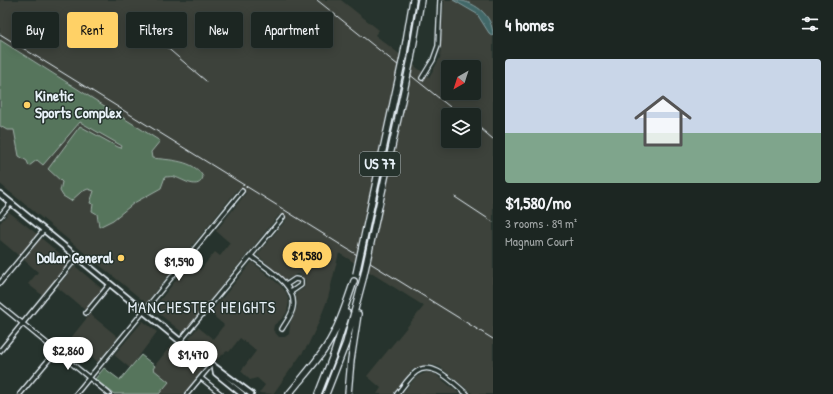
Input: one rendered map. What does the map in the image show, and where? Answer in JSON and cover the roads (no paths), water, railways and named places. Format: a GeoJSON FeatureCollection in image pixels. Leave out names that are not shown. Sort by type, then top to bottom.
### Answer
{"type":"FeatureCollection","features":[{"type":"Feature","properties":{"kind":"highway","name":"US 77"},"geometry":{"type":"LineString","coordinates":[[318,394],[340,335],[356,274],[404,53],[413,0]]}},
{"type":"Feature","properties":{"kind":"highway","name":"US 77"},"geometry":{"type":"LineString","coordinates":[[326,394],[346,343],[363,279],[411,59],[421,2]]}},
{"type":"Feature","properties":{"kind":"highway"},"geometry":{"type":"LineString","coordinates":[[289,394],[321,354],[330,340],[342,317],[354,281]]}},
{"type":"Feature","properties":{"kind":"highway"},"geometry":{"type":"LineString","coordinates":[[348,394],[351,355],[360,290]]}},
{"type":"Feature","properties":{"kind":"main road"},"geometry":{"type":"LineString","coordinates":[[0,194],[180,341],[251,394]]}},
{"type":"Feature","properties":{"kind":"main road"},"geometry":{"type":"LineString","coordinates":[[213,367],[216,373],[242,394]]}},
{"type":"Feature","properties":{"kind":"street"},"geometry":{"type":"LineString","coordinates":[[422,78],[433,60],[438,46],[440,0]]}},
{"type":"Feature","properties":{"kind":"street"},"geometry":{"type":"LineString","coordinates":[[76,394],[242,191]]}},
{"type":"Feature","properties":{"kind":"street"},"geometry":{"type":"LineString","coordinates":[[0,216],[11,203]]}},
{"type":"Feature","properties":{"kind":"street"},"geometry":{"type":"LineString","coordinates":[[180,341],[283,217]]}},
{"type":"Feature","properties":{"kind":"street"},"geometry":{"type":"LineString","coordinates":[[0,284],[44,230]]}},
{"type":"Feature","properties":{"kind":"street"},"geometry":{"type":"LineString","coordinates":[[250,256],[286,285],[291,292],[293,307],[282,329]]}},
{"type":"Feature","properties":{"kind":"street"},"geometry":{"type":"LineString","coordinates":[[0,350],[77,257]]}},
{"type":"Feature","properties":{"kind":"street"},"geometry":{"type":"LineString","coordinates":[[286,285],[295,279],[301,280],[301,285],[291,292]]}},
{"type":"Feature","properties":{"kind":"street"},"geometry":{"type":"LineString","coordinates":[[86,313],[110,284]]}},
{"type":"Feature","properties":{"kind":"street"},"geometry":{"type":"LineString","coordinates":[[0,305],[109,394]]}},
{"type":"Feature","properties":{"kind":"street"},"geometry":{"type":"LineString","coordinates":[[20,394],[56,351]]}},
{"type":"Feature","properties":{"kind":"street"},"geometry":{"type":"LineString","coordinates":[[187,394],[213,367]]}},
{"type":"Feature","properties":{"kind":"street"},"geometry":{"type":"LineString","coordinates":[[397,394],[415,373],[426,368],[437,370],[466,394]]}},
{"type":"Feature","properties":{"kind":"street"},"geometry":{"type":"LineString","coordinates":[[201,378],[221,394]]}},
{"type":"Feature","properties":{"kind":"water"},"geometry":{"type":"Polygon","coordinates":[[[453,0],[468,3],[486,15],[490,21],[493,36],[489,33],[477,14],[453,0]]]}},
{"type":"Feature","properties":{"kind":"railway"},"geometry":{"type":"LineString","coordinates":[[317,0],[451,108]]}},
{"type":"Feature","properties":{"kind":"railway"},"geometry":{"type":"LineString","coordinates":[[0,34],[493,339]]}},
{"type":"Feature","properties":{"kind":"railway"},"geometry":{"type":"LineString","coordinates":[[167,48],[206,81]]}},
{"type":"Feature","properties":{"kind":"railway"},"geometry":{"type":"LineString","coordinates":[[481,129],[493,139]]}},
{"type":"Feature","properties":{"kind":"railway"},"geometry":{"type":"LineString","coordinates":[[455,197],[493,222]]}},
{"type":"Feature","properties":{"kind":"place","name":"Kinetic Sports Complex"},"geometry":{"type":"Point","coordinates":[27,105]}},
{"type":"Feature","properties":{"kind":"place","name":"Dollar General"},"geometry":{"type":"Point","coordinates":[121,258]}},
{"type":"Feature","properties":{"kind":"district","name":"MANCHESTER HEIGHTS"},"geometry":{"type":"Point","coordinates":[202,307]}}]}
